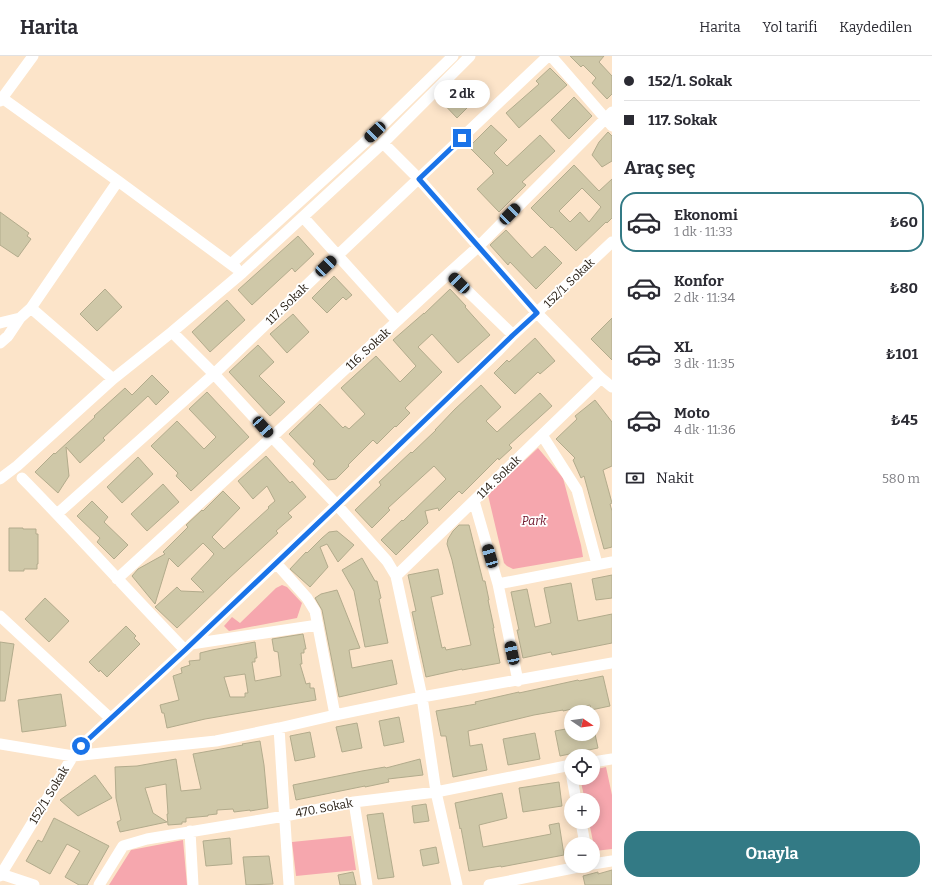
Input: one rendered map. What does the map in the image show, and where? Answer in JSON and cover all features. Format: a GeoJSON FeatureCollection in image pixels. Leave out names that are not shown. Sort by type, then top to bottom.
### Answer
{"type":"FeatureCollection","features":[{"type":"Feature","properties":{"kind":"street"},"geometry":{"type":"LineString","coordinates":[[33,56],[1,100],[118,181],[232,264],[242,273]]}},
{"type":"Feature","properties":{"kind":"street"},"geometry":{"type":"LineString","coordinates":[[232,264],[364,143],[453,56]]}},
{"type":"Feature","properties":{"kind":"street"},"geometry":{"type":"LineString","coordinates":[[0,479],[17,466],[113,379],[242,273],[383,143],[470,56]]}},
{"type":"Feature","properties":{"kind":"street"},"geometry":{"type":"LineString","coordinates":[[549,56],[610,119]]}},
{"type":"Feature","properties":{"kind":"street","name":"117. Sokak"},"geometry":{"type":"LineString","coordinates":[[57,514],[214,374],[549,56]]}},
{"type":"Feature","properties":{"kind":"street","name":"116. Sokak"},"geometry":{"type":"LineString","coordinates":[[117,579],[479,246],[610,119]]}},
{"type":"Feature","properties":{"kind":"street"},"geometry":{"type":"LineString","coordinates":[[383,143],[419,179],[537,313],[601,378],[612,387]]}},
{"type":"Feature","properties":{"kind":"street"},"geometry":{"type":"LineString","coordinates":[[0,343],[8,336],[20,318],[31,308],[118,181]]}},
{"type":"Feature","properties":{"kind":"street"},"geometry":{"type":"LineString","coordinates":[[303,217],[397,321]]}},
{"type":"Feature","properties":{"kind":"street","name":"152/1. Sokak"},"geometry":{"type":"LineString","coordinates":[[0,875],[73,756],[81,746],[188,647],[513,335],[611,246]]}},
{"type":"Feature","properties":{"kind":"street"},"geometry":{"type":"LineString","coordinates":[[449,273],[513,335]]}},
{"type":"Feature","properties":{"kind":"street"},"geometry":{"type":"LineString","coordinates":[[31,308],[113,379]]}},
{"type":"Feature","properties":{"kind":"street"},"geometry":{"type":"LineString","coordinates":[[0,323],[20,318]]}},
{"type":"Feature","properties":{"kind":"street"},"geometry":{"type":"LineString","coordinates":[[172,332],[214,374],[337,505],[388,561],[396,576],[422,697],[436,792],[458,885]]}},
{"type":"Feature","properties":{"kind":"street","name":"114. Sokak"},"geometry":{"type":"LineString","coordinates":[[396,576],[601,378]]}},
{"type":"Feature","properties":{"kind":"street"},"geometry":{"type":"LineString","coordinates":[[542,435],[577,490],[597,564]]}},
{"type":"Feature","properties":{"kind":"street"},"geometry":{"type":"LineString","coordinates":[[22,478],[117,579],[188,647],[318,625]]}},
{"type":"Feature","properties":{"kind":"street"},"geometry":{"type":"LineString","coordinates":[[474,501],[498,584],[518,681]]}},
{"type":"Feature","properties":{"kind":"street"},"geometry":{"type":"LineString","coordinates":[[498,584],[612,562]]}},
{"type":"Feature","properties":{"kind":"street"},"geometry":{"type":"LineString","coordinates":[[276,563],[307,598],[315,611],[335,715]]}},
{"type":"Feature","properties":{"kind":"street"},"geometry":{"type":"LineString","coordinates":[[0,616],[110,718]]}},
{"type":"Feature","properties":{"kind":"street"},"geometry":{"type":"LineString","coordinates":[[0,744],[73,756],[216,741],[422,697],[612,663]]}},
{"type":"Feature","properties":{"kind":"street"},"geometry":{"type":"LineString","coordinates":[[279,728],[289,885]]}},
{"type":"Feature","properties":{"kind":"street"},"geometry":{"type":"LineString","coordinates":[[600,761],[612,760]]}},
{"type":"Feature","properties":{"kind":"street","name":"470. Sokak"},"geometry":{"type":"LineString","coordinates":[[99,885],[123,846],[147,839],[285,816],[354,802],[436,792],[564,768]]}},
{"type":"Feature","properties":{"kind":"street"},"geometry":{"type":"LineString","coordinates":[[354,802],[367,885]]}},
{"type":"Feature","properties":{"kind":"street"},"geometry":{"type":"LineString","coordinates":[[190,831],[193,885]]}},
{"type":"Feature","properties":{"kind":"street"},"geometry":{"type":"LineString","coordinates":[[600,863],[612,860]]}},
{"type":"Feature","properties":{"kind":"street"},"geometry":{"type":"LineString","coordinates":[[489,885],[564,870]]}},
{"type":"Feature","properties":{"kind":"street"},"geometry":{"type":"LineString","coordinates":[[0,875],[34,885]]}},
{"type":"Feature","properties":{"kind":"green space","name":"Park"},"geometry":{"type":"Polygon","coordinates":[[[538,448],[563,478],[583,557],[513,569],[504,563],[488,495],[538,448]]]}},
{"type":"Feature","properties":{"kind":"green space"},"geometry":{"type":"Polygon","coordinates":[[[282,585],[287,587],[302,603],[297,618],[229,631],[224,626],[232,617],[240,623],[276,588],[282,585]]]}},
{"type":"Feature","properties":{"kind":"green space"},"geometry":{"type":"Polygon","coordinates":[[[606,767],[612,795],[612,849],[600,850],[600,837],[592,837],[590,829],[600,829],[600,793],[583,793],[582,785],[600,785],[600,768],[606,767]]]}},
{"type":"Feature","properties":{"kind":"green space"},"geometry":{"type":"Polygon","coordinates":[[[351,836],[356,870],[296,876],[292,842],[351,836]]]}},
{"type":"Feature","properties":{"kind":"green space"},"geometry":{"type":"Polygon","coordinates":[[[183,840],[187,885],[109,885],[131,850],[183,840]]]}},
{"type":"Feature","properties":{"kind":"building"},"geometry":{"type":"Polygon","coordinates":[[[570,56],[604,56],[599,62],[612,76],[612,94],[607,99],[592,83],[596,78],[583,65],[581,67],[570,56]]]}},
{"type":"Feature","properties":{"kind":"building"},"geometry":{"type":"Polygon","coordinates":[[[550,68],[567,85],[519,128],[506,113],[539,84],[536,81],[550,68]]]}},
{"type":"Feature","properties":{"kind":"building"},"geometry":{"type":"Polygon","coordinates":[[[453,84],[472,103],[457,118],[439,99],[453,84]]]}},
{"type":"Feature","properties":{"kind":"building"},"geometry":{"type":"Polygon","coordinates":[[[574,97],[592,116],[569,139],[551,120],[574,97]]]}},
{"type":"Feature","properties":{"kind":"building"},"geometry":{"type":"Polygon","coordinates":[[[491,125],[507,140],[494,153],[507,166],[540,135],[555,151],[522,182],[526,185],[499,212],[477,189],[494,173],[469,147],[491,125]]]}},
{"type":"Feature","properties":{"kind":"building"},"geometry":{"type":"Polygon","coordinates":[[[608,132],[612,136],[612,161],[602,167],[592,155],[599,142],[608,132]]]}},
{"type":"Feature","properties":{"kind":"building"},"geometry":{"type":"Polygon","coordinates":[[[574,165],[599,191],[612,179],[612,218],[576,251],[531,208],[574,165]],[[582,188],[559,211],[570,222],[580,212],[589,222],[601,207],[582,188]]]}},
{"type":"Feature","properties":{"kind":"building"},"geometry":{"type":"Polygon","coordinates":[[[0,212],[29,233],[27,236],[31,239],[18,257],[0,245],[0,212]]]}},
{"type":"Feature","properties":{"kind":"building"},"geometry":{"type":"Polygon","coordinates":[[[506,230],[532,258],[545,246],[562,263],[536,289],[510,262],[508,265],[490,245],[506,230]]]}},
{"type":"Feature","properties":{"kind":"building"},"geometry":{"type":"Polygon","coordinates":[[[298,236],[314,254],[295,272],[292,268],[252,305],[238,290],[298,236]]]}},
{"type":"Feature","properties":{"kind":"building"},"geometry":{"type":"Polygon","coordinates":[[[334,276],[352,295],[346,300],[343,297],[327,313],[312,298],[334,276]]]}},
{"type":"Feature","properties":{"kind":"building"},"geometry":{"type":"Polygon","coordinates":[[[105,289],[122,307],[97,331],[80,314],[105,289]]]}},
{"type":"Feature","properties":{"kind":"building"},"geometry":{"type":"Polygon","coordinates":[[[450,289],[490,335],[458,363],[432,334],[418,347],[442,372],[405,408],[410,413],[396,427],[395,426],[377,444],[373,440],[336,479],[328,480],[313,464],[315,461],[289,434],[320,404],[343,428],[345,426],[349,429],[365,414],[341,388],[376,356],[400,382],[416,366],[393,340],[424,314],[450,289]]]}},
{"type":"Feature","properties":{"kind":"building"},"geometry":{"type":"Polygon","coordinates":[[[227,300],[245,320],[210,352],[192,332],[227,300]]]}},
{"type":"Feature","properties":{"kind":"building"},"geometry":{"type":"Polygon","coordinates":[[[293,314],[309,332],[287,353],[270,334],[293,314]]]}},
{"type":"Feature","properties":{"kind":"building"},"geometry":{"type":"Polygon","coordinates":[[[612,318],[612,360],[591,339],[612,318]]]}},
{"type":"Feature","properties":{"kind":"building"},"geometry":{"type":"Polygon","coordinates":[[[535,338],[555,361],[540,374],[538,372],[515,394],[494,373],[507,360],[509,362],[535,338]]]}},
{"type":"Feature","properties":{"kind":"building"},"geometry":{"type":"Polygon","coordinates":[[[258,345],[274,362],[259,376],[285,402],[270,416],[229,372],[258,345]]]}},
{"type":"Feature","properties":{"kind":"building"},"geometry":{"type":"Polygon","coordinates":[[[152,375],[169,392],[156,405],[148,396],[103,438],[105,440],[80,463],[66,447],[69,476],[58,493],[35,472],[125,388],[132,395],[152,375]]]}},
{"type":"Feature","properties":{"kind":"building"},"geometry":{"type":"Polygon","coordinates":[[[481,385],[501,407],[486,421],[497,432],[540,393],[552,406],[509,445],[512,448],[499,460],[498,458],[462,494],[459,491],[439,511],[438,508],[425,511],[428,523],[396,555],[381,540],[402,520],[403,521],[446,479],[434,466],[388,508],[390,510],[372,528],[355,510],[381,485],[379,482],[411,452],[412,453],[481,385]]]}},
{"type":"Feature","properties":{"kind":"building"},"geometry":{"type":"Polygon","coordinates":[[[207,392],[249,437],[191,491],[176,476],[178,473],[151,446],[177,421],[204,449],[216,437],[189,409],[207,392]]]}},
{"type":"Feature","properties":{"kind":"building"},"geometry":{"type":"Polygon","coordinates":[[[595,400],[612,422],[612,466],[603,470],[612,503],[610,504],[612,511],[612,547],[604,549],[584,476],[581,478],[573,460],[575,458],[556,439],[577,419],[575,416],[595,400]]]}},
{"type":"Feature","properties":{"kind":"building"},"geometry":{"type":"Polygon","coordinates":[[[266,456],[290,483],[292,481],[306,497],[288,513],[292,517],[276,531],[278,533],[177,628],[155,607],[177,587],[181,591],[204,592],[191,579],[214,554],[203,543],[178,567],[169,558],[155,604],[132,576],[138,569],[165,554],[163,552],[188,527],[186,525],[223,491],[240,508],[212,537],[224,549],[275,501],[267,486],[253,499],[238,481],[266,456]]]}},
{"type":"Feature","properties":{"kind":"building"},"geometry":{"type":"Polygon","coordinates":[[[138,457],[153,474],[122,503],[107,487],[138,457]]]}},
{"type":"Feature","properties":{"kind":"building"},"geometry":{"type":"Polygon","coordinates":[[[163,484],[179,502],[147,531],[131,514],[163,484]]]}},
{"type":"Feature","properties":{"kind":"building"},"geometry":{"type":"Polygon","coordinates":[[[92,501],[108,517],[104,522],[128,545],[114,559],[97,542],[100,538],[77,516],[92,501]]]}},
{"type":"Feature","properties":{"kind":"building"},"geometry":{"type":"Polygon","coordinates":[[[459,525],[469,525],[483,581],[485,581],[500,663],[426,677],[412,612],[416,611],[408,575],[438,569],[443,594],[431,597],[442,648],[445,647],[446,650],[471,645],[447,544],[453,531],[459,525]]]}},
{"type":"Feature","properties":{"kind":"building"},"geometry":{"type":"Polygon","coordinates":[[[9,528],[36,529],[36,534],[38,534],[37,569],[9,571],[9,528]]]}},
{"type":"Feature","properties":{"kind":"building"},"geometry":{"type":"Polygon","coordinates":[[[337,531],[354,545],[338,562],[327,544],[320,547],[328,567],[310,587],[290,569],[306,552],[307,553],[329,532],[337,531]]]}},
{"type":"Feature","properties":{"kind":"building"},"geometry":{"type":"Polygon","coordinates":[[[362,558],[375,581],[377,581],[388,643],[365,647],[354,591],[342,570],[362,558]]]}},
{"type":"Feature","properties":{"kind":"building"},"geometry":{"type":"Polygon","coordinates":[[[612,575],[612,598],[596,600],[592,579],[612,575]]]}},
{"type":"Feature","properties":{"kind":"building"},"geometry":{"type":"Polygon","coordinates":[[[571,583],[578,621],[612,614],[612,643],[552,655],[551,652],[523,658],[511,592],[527,589],[535,627],[551,623],[544,588],[571,583]]]}},
{"type":"Feature","properties":{"kind":"building"},"geometry":{"type":"Polygon","coordinates":[[[337,590],[360,648],[349,650],[352,668],[392,660],[397,684],[339,697],[322,610],[315,598],[321,594],[337,590]]]}},
{"type":"Feature","properties":{"kind":"building"},"geometry":{"type":"Polygon","coordinates":[[[45,598],[69,621],[49,642],[25,619],[45,598]]]}},
{"type":"Feature","properties":{"kind":"building"},"geometry":{"type":"Polygon","coordinates":[[[126,626],[136,636],[134,638],[140,644],[107,677],[100,670],[99,672],[89,662],[126,626]]]}},
{"type":"Feature","properties":{"kind":"building"},"geometry":{"type":"Polygon","coordinates":[[[303,634],[306,649],[304,649],[304,653],[301,653],[302,664],[300,664],[306,684],[310,683],[310,688],[314,688],[316,700],[205,719],[167,728],[164,713],[162,713],[160,705],[179,700],[173,676],[182,673],[181,668],[190,665],[189,661],[200,660],[200,653],[255,642],[257,658],[255,658],[255,662],[252,662],[255,681],[281,676],[278,652],[274,651],[272,639],[303,634]],[[245,674],[224,677],[230,697],[245,697],[245,693],[248,693],[245,674]]]}},
{"type":"Feature","properties":{"kind":"building"},"geometry":{"type":"Polygon","coordinates":[[[0,642],[14,644],[5,701],[0,701],[0,642]]]}},
{"type":"Feature","properties":{"kind":"building"},"geometry":{"type":"Polygon","coordinates":[[[603,676],[610,706],[600,708],[600,705],[564,705],[564,711],[534,715],[468,731],[470,746],[482,744],[487,770],[453,777],[446,736],[441,736],[436,711],[476,704],[475,702],[519,692],[603,676]]]}},
{"type":"Feature","properties":{"kind":"building"},"geometry":{"type":"Polygon","coordinates":[[[61,694],[66,726],[22,732],[18,700],[61,694]]]}},
{"type":"Feature","properties":{"kind":"building"},"geometry":{"type":"Polygon","coordinates":[[[399,717],[404,742],[384,746],[379,721],[399,717]]]}},
{"type":"Feature","properties":{"kind":"building"},"geometry":{"type":"Polygon","coordinates":[[[357,723],[362,748],[342,752],[336,727],[357,723]]]}},
{"type":"Feature","properties":{"kind":"building"},"geometry":{"type":"Polygon","coordinates":[[[564,729],[564,741],[596,741],[598,748],[564,749],[564,755],[560,756],[555,731],[564,729]]]}},
{"type":"Feature","properties":{"kind":"building"},"geometry":{"type":"Polygon","coordinates":[[[310,732],[315,757],[295,761],[290,736],[310,732]]]}},
{"type":"Feature","properties":{"kind":"building"},"geometry":{"type":"Polygon","coordinates":[[[535,733],[540,759],[508,765],[503,739],[535,733]]]}},
{"type":"Feature","properties":{"kind":"building"},"geometry":{"type":"Polygon","coordinates":[[[260,741],[268,808],[234,812],[233,809],[217,810],[217,814],[186,818],[186,822],[182,822],[182,824],[168,825],[166,784],[145,788],[153,813],[167,822],[120,832],[117,822],[121,820],[116,798],[115,767],[137,766],[176,759],[181,791],[201,789],[193,754],[260,741]]]}},
{"type":"Feature","properties":{"kind":"building"},"geometry":{"type":"Polygon","coordinates":[[[420,759],[423,775],[388,779],[389,782],[296,800],[293,785],[362,771],[386,768],[420,759]]]}},
{"type":"Feature","properties":{"kind":"building"},"geometry":{"type":"Polygon","coordinates":[[[95,775],[112,798],[78,816],[60,800],[95,775]]]}},
{"type":"Feature","properties":{"kind":"building"},"geometry":{"type":"Polygon","coordinates":[[[559,782],[562,806],[523,812],[519,788],[559,782]]]}},
{"type":"Feature","properties":{"kind":"building"},"geometry":{"type":"Polygon","coordinates":[[[502,793],[507,818],[479,825],[483,847],[551,834],[549,825],[559,823],[564,855],[501,867],[469,871],[455,803],[502,793]]]}},
{"type":"Feature","properties":{"kind":"building"},"geometry":{"type":"Polygon","coordinates":[[[426,804],[429,821],[414,823],[412,806],[426,804]]]}},
{"type":"Feature","properties":{"kind":"building"},"geometry":{"type":"Polygon","coordinates":[[[383,813],[394,877],[378,879],[367,815],[383,813]]]}},
{"type":"Feature","properties":{"kind":"building"},"geometry":{"type":"Polygon","coordinates":[[[54,818],[109,846],[87,885],[79,885],[65,877],[80,851],[67,844],[50,874],[26,861],[38,840],[42,842],[54,818]]]}},
{"type":"Feature","properties":{"kind":"building"},"geometry":{"type":"Polygon","coordinates":[[[230,838],[232,864],[206,866],[203,841],[230,838]]]}},
{"type":"Feature","properties":{"kind":"building"},"geometry":{"type":"Polygon","coordinates":[[[436,847],[439,863],[423,866],[420,850],[436,847]]]}},
{"type":"Feature","properties":{"kind":"building"},"geometry":{"type":"Polygon","coordinates":[[[269,856],[273,884],[246,885],[243,857],[269,856]]]}},
{"type":"Feature","properties":{"kind":"building"},"geometry":{"type":"Polygon","coordinates":[[[612,870],[612,885],[585,885],[583,876],[594,873],[598,874],[612,870]]]}},
{"type":"Feature","properties":{"kind":"building"},"geometry":{"type":"Polygon","coordinates":[[[353,872],[356,885],[340,885],[338,875],[353,872]]]}},
{"type":"Feature","properties":{"kind":"route"},"geometry":{"type":"LineString","coordinates":[[81,746],[185,650],[537,313],[419,179],[462,138]]}}]}
